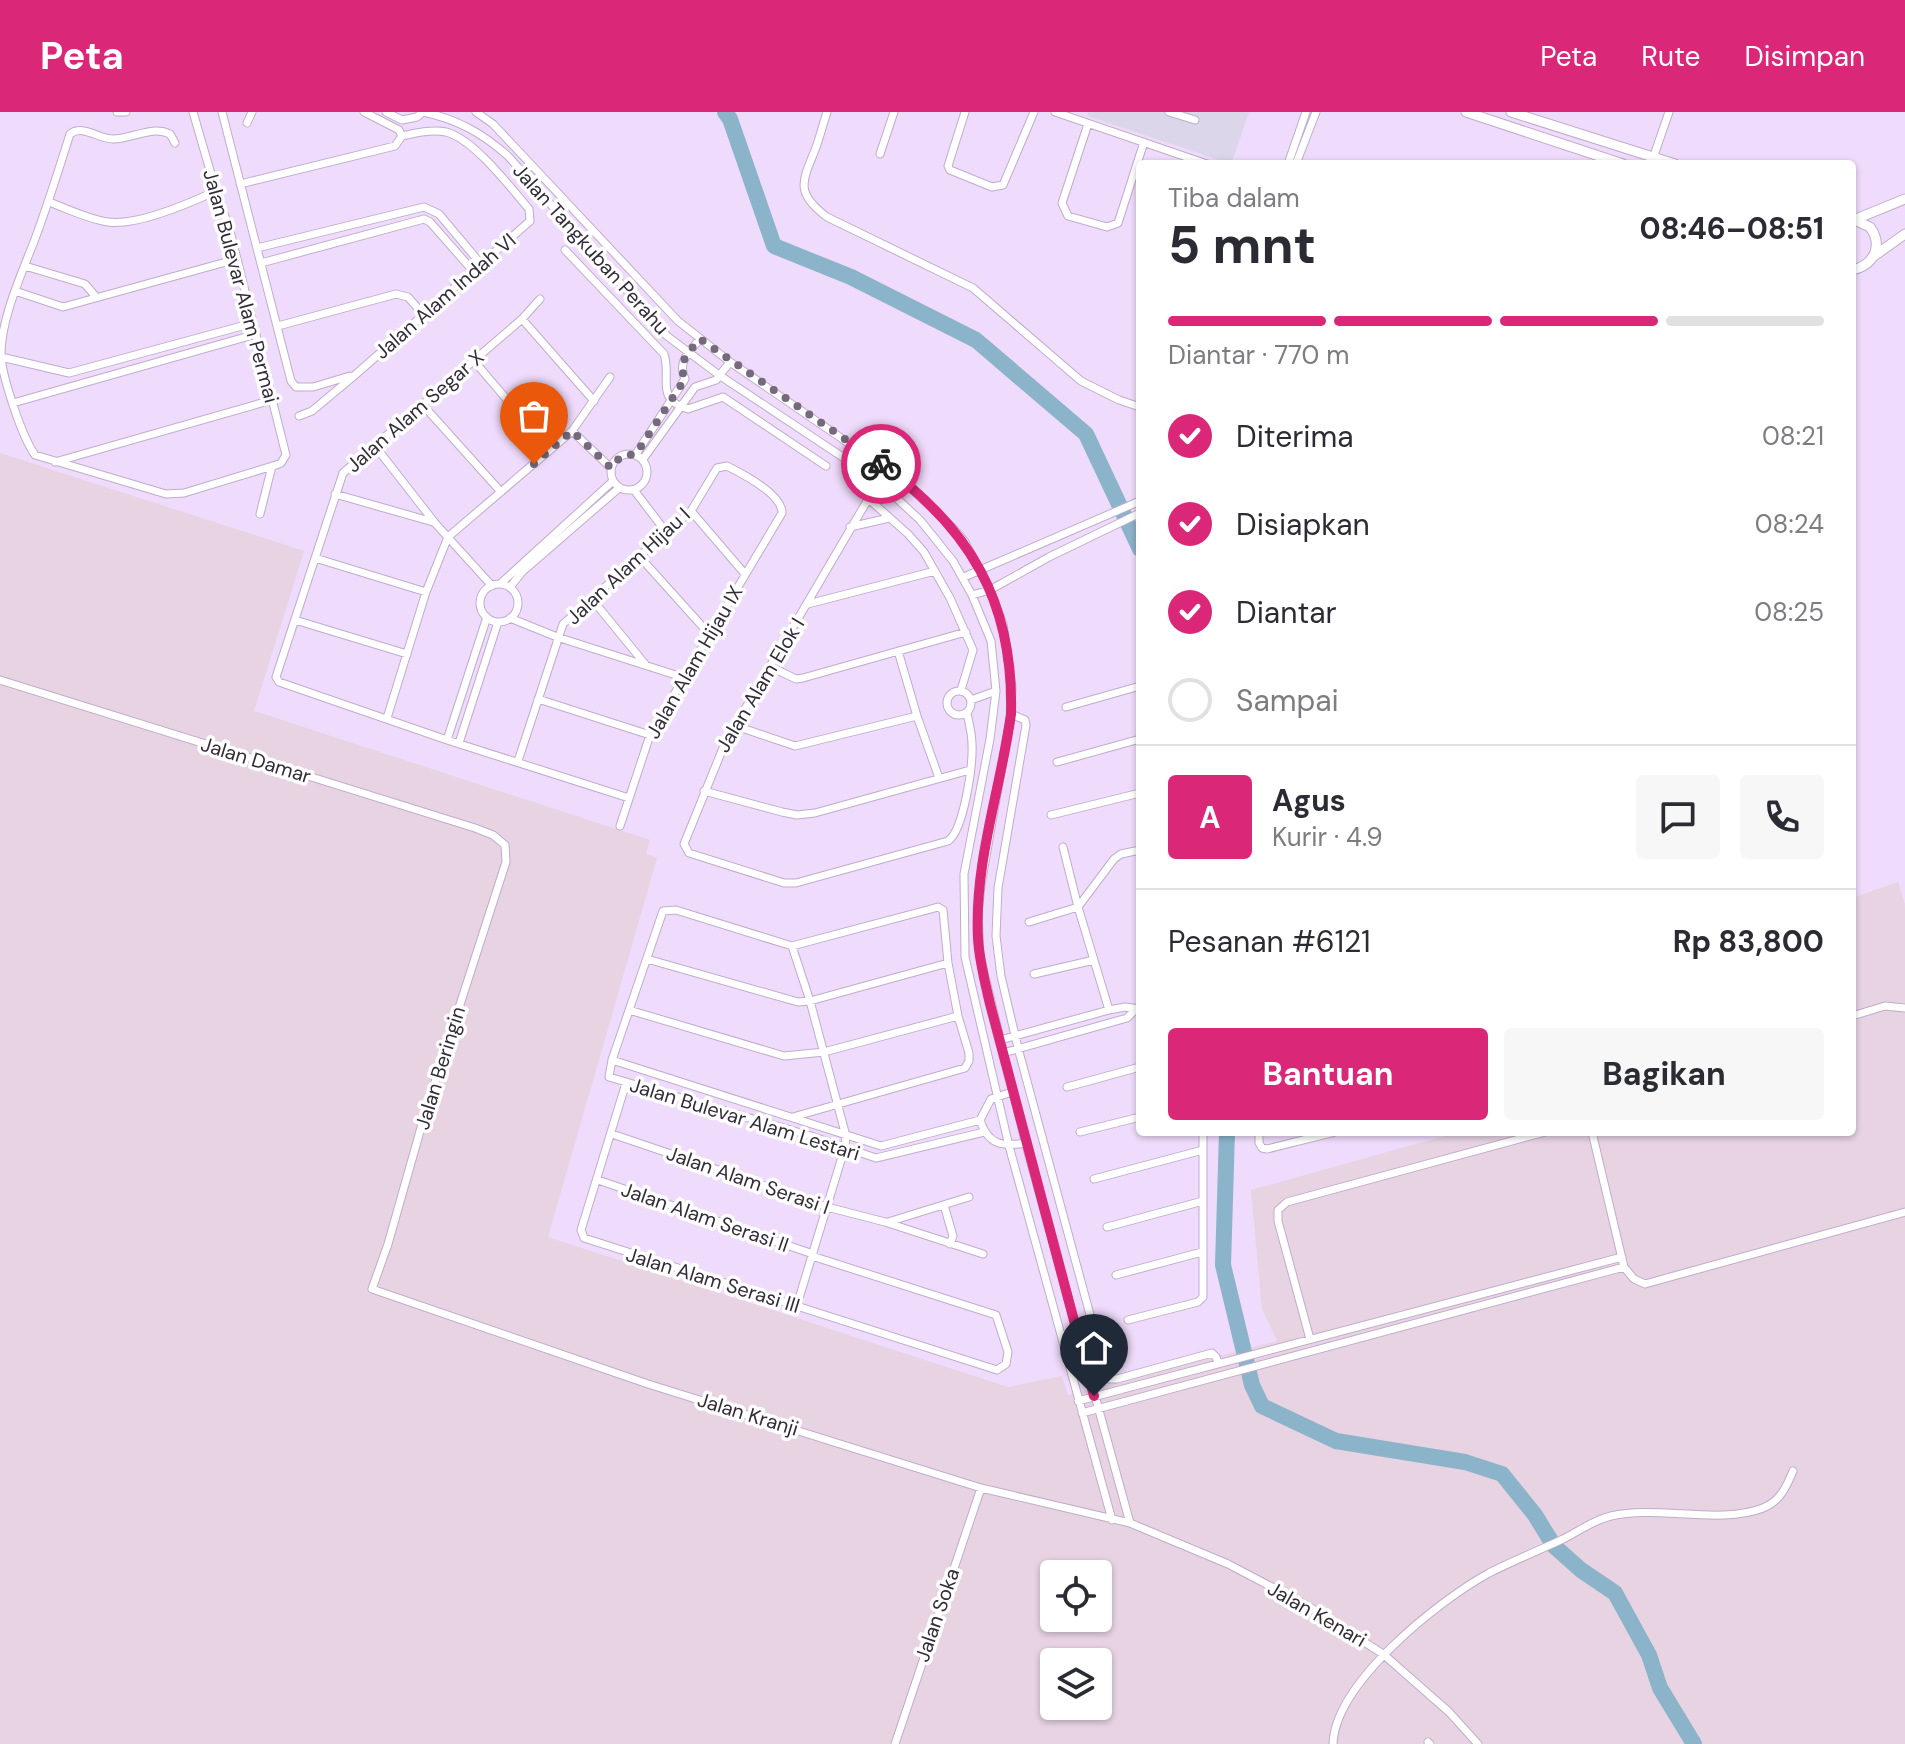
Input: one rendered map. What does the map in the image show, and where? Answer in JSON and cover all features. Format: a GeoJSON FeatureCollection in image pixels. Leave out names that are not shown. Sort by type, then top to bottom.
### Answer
{"type":"FeatureCollection","features":[{"type":"Feature","properties":{"kind":"street"},"geometry":{"type":"LineString","coordinates":[[117,112],[126,112]]}},
{"type":"Feature","properties":{"kind":"street","name":"Jalan Bulevar Alam Permai"},"geometry":{"type":"LineString","coordinates":[[193,112],[230,231],[286,450],[284,459],[272,466]]}},
{"type":"Feature","properties":{"kind":"street"},"geometry":{"type":"LineString","coordinates":[[222,112],[278,326],[396,294],[408,297],[423,314]]}},
{"type":"Feature","properties":{"kind":"street"},"geometry":{"type":"LineString","coordinates":[[247,123],[252,112]]}},
{"type":"Feature","properties":{"kind":"street"},"geometry":{"type":"LineString","coordinates":[[240,184],[395,146],[402,136],[399,130],[364,112]]}},
{"type":"Feature","properties":{"kind":"street","name":"Jalan Tangkuban Perahu"},"geometry":{"type":"LineString","coordinates":[[386,112],[402,120],[410,120],[423,112],[459,122],[486,136],[508,156],[650,319],[720,376],[847,460],[892,494],[920,520],[964,577],[991,641],[996,691],[964,874],[965,957],[1009,1146],[1112,1520]]}},
{"type":"Feature","properties":{"kind":"street","name":"Jalan Tangkuban Perahu"},"geometry":{"type":"LineString","coordinates":[[476,112],[493,124],[662,305],[700,339],[901,479],[934,508],[965,542],[990,590],[1006,641],[1012,687],[1011,714],[981,885],[978,925],[980,956],[1012,1092],[1130,1523]]}},
{"type":"Feature","properties":{"kind":"street"},"geometry":{"type":"LineString","coordinates":[[827,112],[803,176],[805,194],[816,209],[973,288],[1081,381],[1136,406]]}},
{"type":"Feature","properties":{"kind":"street"},"geometry":{"type":"LineString","coordinates":[[880,154],[894,112]]}},
{"type":"Feature","properties":{"kind":"street"},"geometry":{"type":"LineString","coordinates":[[965,112],[948,166],[950,170],[997,187],[1003,185],[1034,112]]}},
{"type":"Feature","properties":{"kind":"street"},"geometry":{"type":"LineString","coordinates":[[1055,112],[1195,160]]}},
{"type":"Feature","properties":{"kind":"street"},"geometry":{"type":"LineString","coordinates":[[1169,112],[1195,120]]}},
{"type":"Feature","properties":{"kind":"street"},"geometry":{"type":"LineString","coordinates":[[1289,160],[1306,112]]}},
{"type":"Feature","properties":{"kind":"street"},"geometry":{"type":"LineString","coordinates":[[1298,160],[1316,112]]}},
{"type":"Feature","properties":{"kind":"street"},"geometry":{"type":"LineString","coordinates":[[1466,112],[1611,160]]}},
{"type":"Feature","properties":{"kind":"street"},"geometry":{"type":"LineString","coordinates":[[1511,112],[1652,160],[1669,112]]}},
{"type":"Feature","properties":{"kind":"street"},"geometry":{"type":"LineString","coordinates":[[1088,124],[1062,203],[1068,216],[1107,227],[1118,223],[1136,167]]}},
{"type":"Feature","properties":{"kind":"street"},"geometry":{"type":"LineString","coordinates":[[175,143],[170,134],[158,131],[113,139],[73,131],[15,291],[2,340],[1,357],[13,403],[35,455],[174,494],[272,466],[260,514]]}},
{"type":"Feature","properties":{"kind":"street","name":"Jalan Alam Indah VI"},"geometry":{"type":"LineString","coordinates":[[299,416],[312,411],[355,375],[530,221],[529,209],[469,145],[447,132],[402,136]]}},
{"type":"Feature","properties":{"kind":"street"},"geometry":{"type":"LineString","coordinates":[[1138,160],[1144,142]]}},
{"type":"Feature","properties":{"kind":"street"},"geometry":{"type":"LineString","coordinates":[[49,202],[119,223],[216,191]]}},
{"type":"Feature","properties":{"kind":"street"},"geometry":{"type":"LineString","coordinates":[[1856,218],[1905,199]]}},
{"type":"Feature","properties":{"kind":"street"},"geometry":{"type":"LineString","coordinates":[[257,248],[429,208],[439,214],[481,264]]}},
{"type":"Feature","properties":{"kind":"street"},"geometry":{"type":"LineString","coordinates":[[424,219],[429,208]]}},
{"type":"Feature","properties":{"kind":"street"},"geometry":{"type":"LineString","coordinates":[[261,263],[424,219],[473,271]]}},
{"type":"Feature","properties":{"kind":"street"},"geometry":{"type":"LineString","coordinates":[[1856,220],[1874,233],[1877,240],[1874,256]]}},
{"type":"Feature","properties":{"kind":"street"},"geometry":{"type":"LineString","coordinates":[[1856,269],[1905,234]]}},
{"type":"Feature","properties":{"kind":"street"},"geometry":{"type":"LineString","coordinates":[[565,250],[664,354],[667,373],[665,386],[671,400],[694,408],[723,397],[826,466]]}},
{"type":"Feature","properties":{"kind":"street"},"geometry":{"type":"LineString","coordinates":[[15,291],[63,307],[77,305],[96,297],[237,259]]}},
{"type":"Feature","properties":{"kind":"street"},"geometry":{"type":"LineString","coordinates":[[25,266],[85,284],[96,297]]}},
{"type":"Feature","properties":{"kind":"street","name":"Jalan Alam Segar X"},"geometry":{"type":"LineString","coordinates":[[387,718],[279,682],[276,677],[339,479],[347,468],[522,319],[540,299]]}},
{"type":"Feature","properties":{"kind":"street"},"geometry":{"type":"LineString","coordinates":[[522,319],[594,401]]}},
{"type":"Feature","properties":{"kind":"street"},"geometry":{"type":"LineString","coordinates":[[1,357],[69,373],[253,323]]}},
{"type":"Feature","properties":{"kind":"street","name":"Jalan Alam Indah VI"},"geometry":{"type":"LineString","coordinates":[[278,326],[291,381],[296,387],[313,387],[355,375]]}},
{"type":"Feature","properties":{"kind":"street"},"geometry":{"type":"LineString","coordinates":[[13,403],[256,334]]}},
{"type":"Feature","properties":{"kind":"street"},"geometry":{"type":"LineString","coordinates":[[695,387],[685,379],[681,366],[700,339]]}},
{"type":"Feature","properties":{"kind":"street"},"geometry":{"type":"LineString","coordinates":[[474,361],[550,450]]}},
{"type":"Feature","properties":{"kind":"street"},"geometry":{"type":"LineString","coordinates":[[640,457],[695,387],[711,383],[730,362]]}},
{"type":"Feature","properties":{"kind":"street"},"geometry":{"type":"LineString","coordinates":[[69,373],[69,388]]}},
{"type":"Feature","properties":{"kind":"street"},"geometry":{"type":"LineString","coordinates":[[610,377],[572,431],[448,537],[426,592],[387,718],[629,798]]}},
{"type":"Feature","properties":{"kind":"street"},"geometry":{"type":"LineString","coordinates":[[640,457],[685,379]]}},
{"type":"Feature","properties":{"kind":"street"},"geometry":{"type":"LineString","coordinates":[[53,462],[272,400]]}},
{"type":"Feature","properties":{"kind":"street"},"geometry":{"type":"LineString","coordinates":[[422,404],[501,492]]}},
{"type":"Feature","properties":{"kind":"street"},"geometry":{"type":"LineString","coordinates":[[572,431],[611,468],[616,484]]}},
{"type":"Feature","properties":{"kind":"street"},"geometry":{"type":"LineString","coordinates":[[375,446],[448,537],[496,585],[510,587],[515,592],[518,606],[510,618],[498,622],[482,611],[482,597],[496,585],[616,484]]}},
{"type":"Feature","properties":{"kind":"street"},"geometry":{"type":"LineString","coordinates":[[847,460],[859,449]]}},
{"type":"Feature","properties":{"kind":"street"},"geometry":{"type":"LineString","coordinates":[[611,468],[621,456],[640,457]]}},
{"type":"Feature","properties":{"kind":"street"},"geometry":{"type":"LineString","coordinates":[[634,490],[643,485],[648,477],[648,468],[640,457]]}},
{"type":"Feature","properties":{"kind":"street","name":"Jalan Alam Hijau IX"},"geometry":{"type":"LineString","coordinates":[[620,826],[650,735],[780,518],[782,506],[745,476],[727,466],[717,468]]}},
{"type":"Feature","properties":{"kind":"street","name":"Jalan Alam Hijau I"},"geometry":{"type":"LineString","coordinates":[[518,761],[563,624],[691,511],[717,468]]}},
{"type":"Feature","properties":{"kind":"street"},"geometry":{"type":"LineString","coordinates":[[616,484],[634,490],[666,532]]}},
{"type":"Feature","properties":{"kind":"street"},"geometry":{"type":"LineString","coordinates":[[510,587],[523,571],[616,484]]}},
{"type":"Feature","properties":{"kind":"street"},"geometry":{"type":"LineString","coordinates":[[335,494],[435,523]]}},
{"type":"Feature","properties":{"kind":"street","name":"Jalan Alam Elok I"},"geometry":{"type":"LineString","coordinates":[[889,518],[867,501],[850,527],[715,762],[684,844],[685,849],[689,853],[784,883],[796,883],[948,841],[957,832],[970,770]]}},
{"type":"Feature","properties":{"kind":"street"},"geometry":{"type":"LineString","coordinates":[[964,577],[1136,503]]}},
{"type":"Feature","properties":{"kind":"street"},"geometry":{"type":"LineString","coordinates":[[691,511],[745,574]]}},
{"type":"Feature","properties":{"kind":"street"},"geometry":{"type":"LineString","coordinates":[[972,595],[990,590],[1136,515]]}},
{"type":"Feature","properties":{"kind":"street"},"geometry":{"type":"LineString","coordinates":[[850,527],[889,518],[908,534],[935,571],[973,650],[961,690]]}},
{"type":"Feature","properties":{"kind":"street"},"geometry":{"type":"LineString","coordinates":[[1041,544],[1049,557]]}},
{"type":"Feature","properties":{"kind":"street"},"geometry":{"type":"LineString","coordinates":[[639,556],[710,635]]}},
{"type":"Feature","properties":{"kind":"street"},"geometry":{"type":"LineString","coordinates":[[315,558],[426,592]]}},
{"type":"Feature","properties":{"kind":"street"},"geometry":{"type":"LineString","coordinates":[[808,604],[935,571]]}},
{"type":"Feature","properties":{"kind":"street"},"geometry":{"type":"LineString","coordinates":[[591,598],[645,664]]}},
{"type":"Feature","properties":{"kind":"street"},"geometry":{"type":"LineString","coordinates":[[447,740],[487,617]]}},
{"type":"Feature","properties":{"kind":"street"},"geometry":{"type":"LineString","coordinates":[[510,618],[557,637],[685,678]]}},
{"type":"Feature","properties":{"kind":"street"},"geometry":{"type":"LineString","coordinates":[[295,620],[407,654]]}},
{"type":"Feature","properties":{"kind":"street"},"geometry":{"type":"LineString","coordinates":[[459,743],[498,622]]}},
{"type":"Feature","properties":{"kind":"street"},"geometry":{"type":"LineString","coordinates":[[771,667],[796,679],[803,678],[966,632]]}},
{"type":"Feature","properties":{"kind":"street"},"geometry":{"type":"LineString","coordinates":[[898,651],[939,778]]}},
{"type":"Feature","properties":{"kind":"street","name":"Jalan Damar"},"geometry":{"type":"LineString","coordinates":[[0,680],[475,828],[500,839],[506,848]]}},
{"type":"Feature","properties":{"kind":"street"},"geometry":{"type":"LineString","coordinates":[[1066,707],[1136,687]]}},
{"type":"Feature","properties":{"kind":"street"},"geometry":{"type":"LineString","coordinates":[[704,791],[797,815],[815,813],[970,770],[972,735],[967,713],[971,700],[961,690],[954,691],[948,696],[947,709],[960,716],[967,713]]}},
{"type":"Feature","properties":{"kind":"street"},"geometry":{"type":"LineString","coordinates":[[971,700],[996,691]]}},
{"type":"Feature","properties":{"kind":"street"},"geometry":{"type":"LineString","coordinates":[[538,699],[650,735]]}},
{"type":"Feature","properties":{"kind":"street"},"geometry":{"type":"LineString","coordinates":[[1011,714],[1025,720],[1026,725],[998,888],[998,950],[1018,1048],[1079,1279],[1109,1379],[1212,1353],[1218,1363]]}},
{"type":"Feature","properties":{"kind":"street"},"geometry":{"type":"LineString","coordinates":[[736,726],[795,746],[917,716]]}},
{"type":"Feature","properties":{"kind":"street"},"geometry":{"type":"LineString","coordinates":[[1057,762],[1136,740]]}},
{"type":"Feature","properties":{"kind":"street"},"geometry":{"type":"LineString","coordinates":[[1051,815],[1136,794]]}},
{"type":"Feature","properties":{"kind":"street"},"geometry":{"type":"LineString","coordinates":[[976,811],[992,813]]}},
{"type":"Feature","properties":{"kind":"street"},"geometry":{"type":"LineString","coordinates":[[1063,847],[1109,1010]]}},
{"type":"Feature","properties":{"kind":"street","name":"Jalan Beringin"},"geometry":{"type":"LineString","coordinates":[[372,1289],[506,862],[506,848]]}},
{"type":"Feature","properties":{"kind":"street"},"geometry":{"type":"LineString","coordinates":[[1029,922],[1078,907],[1114,859],[1136,851]]}},
{"type":"Feature","properties":{"kind":"street"},"geometry":{"type":"LineString","coordinates":[[981,885],[998,888]]}},
{"type":"Feature","properties":{"kind":"street"},"geometry":{"type":"LineString","coordinates":[[612,1060],[663,911],[676,910],[792,946],[938,907],[943,910],[948,963],[969,1061],[965,1068],[793,1117]]}},
{"type":"Feature","properties":{"kind":"street"},"geometry":{"type":"LineString","coordinates":[[792,946],[846,1136],[797,1305]]}},
{"type":"Feature","properties":{"kind":"street"},"geometry":{"type":"LineString","coordinates":[[647,959],[783,999],[810,1001],[948,963]]}},
{"type":"Feature","properties":{"kind":"street"},"geometry":{"type":"LineString","coordinates":[[1034,974],[1094,960]]}},
{"type":"Feature","properties":{"kind":"street"},"geometry":{"type":"LineString","coordinates":[[1856,1015],[1885,1006],[1905,1008]]}},
{"type":"Feature","properties":{"kind":"street"},"geometry":{"type":"LineString","coordinates":[[1000,1040],[1109,1010],[1125,1007],[1136,1010]]}},
{"type":"Feature","properties":{"kind":"street"},"geometry":{"type":"LineString","coordinates":[[629,1010],[784,1056],[824,1052],[958,1016]]}},
{"type":"Feature","properties":{"kind":"street"},"geometry":{"type":"LineString","coordinates":[[1003,1053],[1127,1018],[1136,1011]]}},
{"type":"Feature","properties":{"kind":"street"},"geometry":{"type":"LineString","coordinates":[[1053,1026],[1056,1037]]}},
{"type":"Feature","properties":{"kind":"street","name":"Jalan Bulevar Alam Lestari"},"geometry":{"type":"LineString","coordinates":[[977,1121],[881,1146],[612,1060],[608,1077],[876,1158],[980,1133]]}},
{"type":"Feature","properties":{"kind":"street"},"geometry":{"type":"LineString","coordinates":[[1067,1087],[1136,1068]]}},
{"type":"Feature","properties":{"kind":"street","name":"Jalan Alam Serasi III"},"geometry":{"type":"LineString","coordinates":[[626,1083],[581,1230],[584,1238],[997,1370]]}},
{"type":"Feature","properties":{"kind":"street"},"geometry":{"type":"LineString","coordinates":[[1012,1092],[997,1095],[986,1105],[977,1121],[980,1133],[995,1144],[1009,1146],[1026,1143]]}},
{"type":"Feature","properties":{"kind":"street"},"geometry":{"type":"LineString","coordinates":[[1080,1132],[1136,1118]]}},
{"type":"Feature","properties":{"kind":"street","name":"Jalan Alam Serasi I"},"geometry":{"type":"LineString","coordinates":[[612,1134],[827,1207],[983,1254]]}},
{"type":"Feature","properties":{"kind":"street"},"geometry":{"type":"LineString","coordinates":[[1128,1320],[1198,1302],[1203,1297],[1203,1136]]}},
{"type":"Feature","properties":{"kind":"street"},"geometry":{"type":"LineString","coordinates":[[1260,1136],[1262,1148],[1267,1149],[1319,1136]]}},
{"type":"Feature","properties":{"kind":"street"},"geometry":{"type":"LineString","coordinates":[[1310,1339],[1278,1221],[1278,1210],[1287,1202],[1530,1136]]}},
{"type":"Feature","properties":{"kind":"street"},"geometry":{"type":"LineString","coordinates":[[1593,1136],[1624,1267],[1634,1279],[1645,1284],[1905,1212]]}},
{"type":"Feature","properties":{"kind":"street"},"geometry":{"type":"LineString","coordinates":[[1094,1179],[1203,1150]]}},
{"type":"Feature","properties":{"kind":"street","name":"Jalan Alam Serasi II"},"geometry":{"type":"LineString","coordinates":[[598,1180],[996,1315],[1008,1356],[1002,1369],[997,1370]]}},
{"type":"Feature","properties":{"kind":"street"},"geometry":{"type":"LineString","coordinates":[[885,1222],[969,1197]]}},
{"type":"Feature","properties":{"kind":"street"},"geometry":{"type":"LineString","coordinates":[[1107,1227],[1203,1201]]}},
{"type":"Feature","properties":{"kind":"street"},"geometry":{"type":"LineString","coordinates":[[944,1205],[953,1236],[950,1244]]}},
{"type":"Feature","properties":{"kind":"street"},"geometry":{"type":"LineString","coordinates":[[1116,1275],[1202,1252]]}},
{"type":"Feature","properties":{"kind":"street"},"geometry":{"type":"LineString","coordinates":[[1078,1401],[1622,1257]]}},
{"type":"Feature","properties":{"kind":"street"},"geometry":{"type":"LineString","coordinates":[[1082,1413],[1624,1267]]}},
{"type":"Feature","properties":{"kind":"street"},"geometry":{"type":"LineString","coordinates":[[1060,1271],[1079,1279]]}},
{"type":"Feature","properties":{"kind":"street"},"geometry":{"type":"LineString","coordinates":[[1067,1297],[1079,1279]]}},
{"type":"Feature","properties":{"kind":"street","name":"Jalan Kranji"},"geometry":{"type":"LineString","coordinates":[[372,1289],[648,1384],[981,1488],[1130,1523]]}},
{"type":"Feature","properties":{"kind":"street"},"geometry":{"type":"LineString","coordinates":[[1333,1744],[1339,1717],[1383,1654],[1487,1574],[1608,1517],[1633,1512],[1704,1514],[1753,1511],[1765,1507],[1780,1496],[1793,1471]]}},
{"type":"Feature","properties":{"kind":"street","name":"Jalan Soka"},"geometry":{"type":"LineString","coordinates":[[895,1744],[981,1488]]}},
{"type":"Feature","properties":{"kind":"street","name":"Jalan Kenari"},"geometry":{"type":"LineString","coordinates":[[1130,1523],[1228,1564],[1308,1606],[1383,1654],[1449,1712],[1478,1744]]}},
{"type":"Feature","properties":{"kind":"shaded area"},"geometry":{"type":"Polygon","coordinates":[[[1088,112],[1249,112],[1232,160],[1219,160],[1087,116],[1088,112]]]}},
{"type":"Feature","properties":{"kind":"shaded area"},"geometry":{"type":"Polygon","coordinates":[[[0,453],[304,551],[254,711],[650,840],[646,854],[657,858],[548,1237],[1008,1387],[1062,1376],[1068,1395],[1277,1341],[1262,1309],[1251,1190],[1445,1136],[1856,1136],[1856,897],[1898,882],[1905,905],[1905,1744],[0,1744],[0,453]]]}},
{"type":"Feature","properties":{"kind":"waterway"},"geometry":{"type":"LineString","coordinates":[[725,112],[774,246],[851,277],[976,340],[1086,434],[1136,540]]}},
{"type":"Feature","properties":{"kind":"waterway"},"geometry":{"type":"LineString","coordinates":[[1227,1136],[1223,1265],[1252,1385],[1262,1406],[1336,1441],[1465,1462],[1502,1474],[1535,1515],[1554,1546],[1581,1570],[1615,1593],[1649,1655],[1660,1688],[1694,1744]]}},
{"type":"Feature","properties":{"kind":"way so far"},"geometry":{"type":"LineString","coordinates":[[534,464],[572,431],[611,468],[621,456],[636,454],[685,379],[681,366],[700,339],[881,464]]}},
{"type":"Feature","properties":{"kind":"route"},"geometry":{"type":"LineString","coordinates":[[881,464],[918,493],[965,542],[990,590],[1003,624],[1012,687],[1011,714],[981,885],[978,914],[980,956],[1012,1090],[1094,1396]]}}]}
